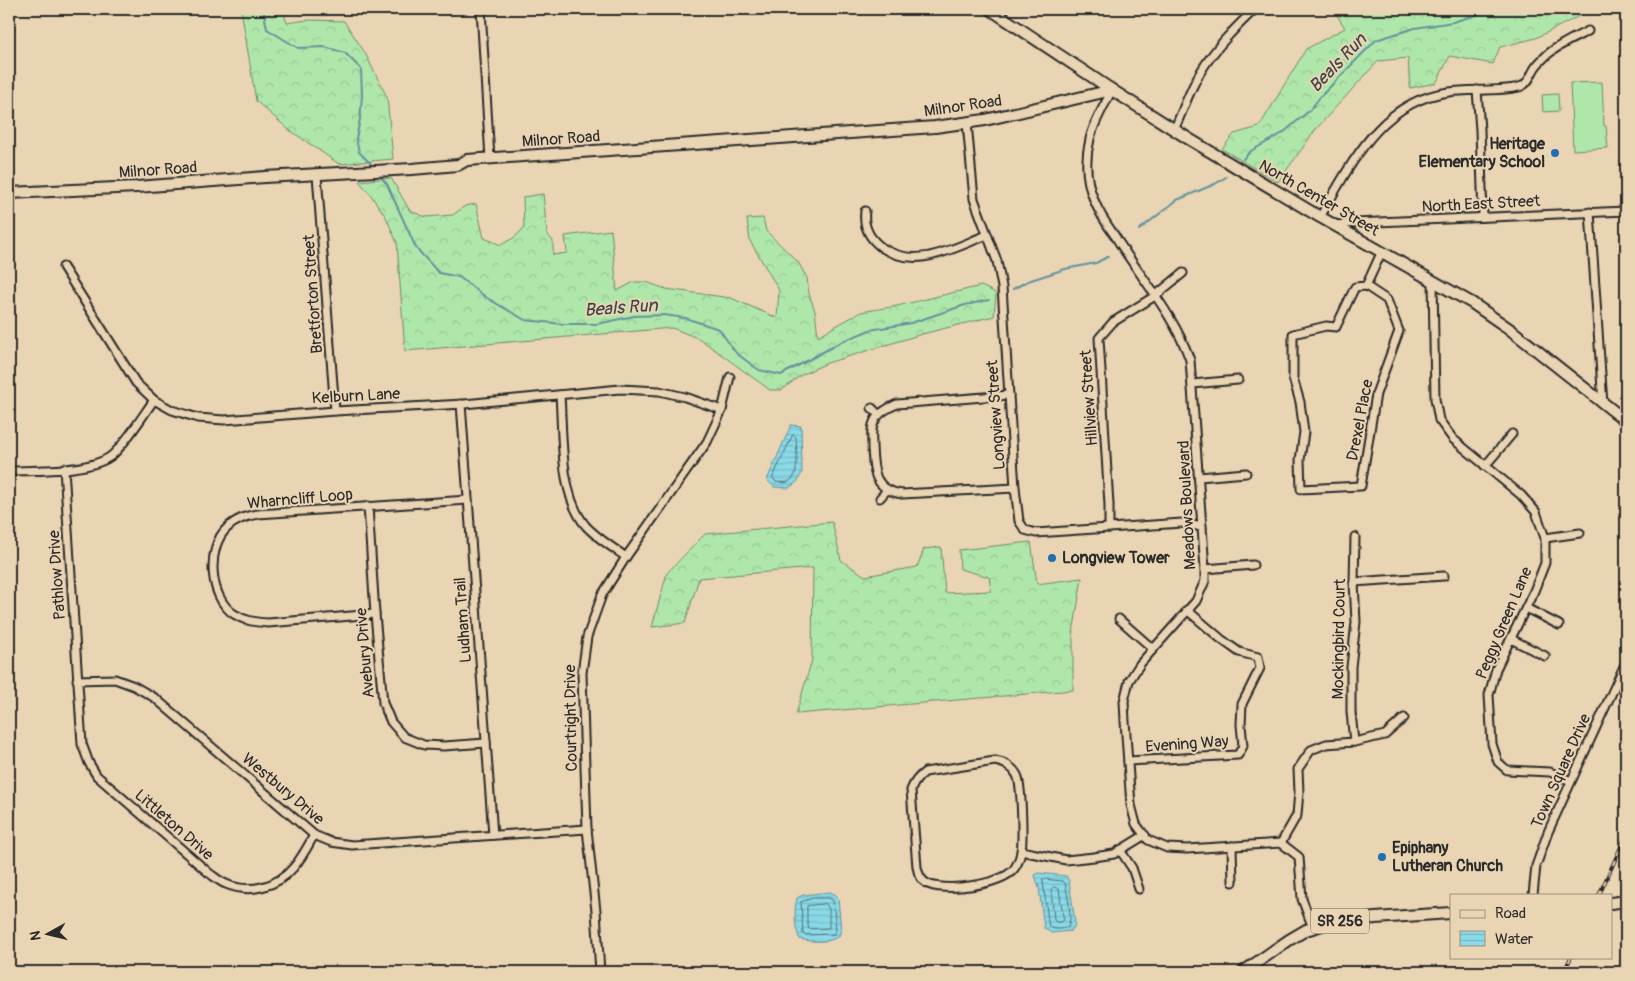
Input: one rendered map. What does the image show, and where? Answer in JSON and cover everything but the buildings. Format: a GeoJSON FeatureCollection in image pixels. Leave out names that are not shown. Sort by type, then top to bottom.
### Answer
{"type":"FeatureCollection","features":[{"type":"Feature","properties":{"kind":"main road","name":"North Center Street"},"geometry":{"type":"LineString","coordinates":[[990,9],[1174,130],[1320,217],[1495,317],[1626,421]]}},
{"type":"Feature","properties":{"kind":"main road","name":"Milnor Road"},"geometry":{"type":"LineString","coordinates":[[9,193],[137,187],[458,165],[467,160],[803,137],[967,123],[1024,112],[1112,90]]}},
{"type":"Feature","properties":{"kind":"main road"},"geometry":{"type":"LineString","coordinates":[[1612,903],[1626,901]]}},
{"type":"Feature","properties":{"kind":"main road","name":"SR 256"},"geometry":{"type":"LineString","coordinates":[[1243,972],[1289,940],[1326,924],[1450,913]]}},
{"type":"Feature","properties":{"kind":"street"},"geometry":{"type":"LineString","coordinates":[[481,9],[490,159]]}},
{"type":"Feature","properties":{"kind":"street"},"geometry":{"type":"LineString","coordinates":[[1174,130],[1194,84],[1208,61],[1255,9]]}},
{"type":"Feature","properties":{"kind":"street"},"geometry":{"type":"LineString","coordinates":[[1320,217],[1358,153],[1370,137],[1384,122],[1401,110],[1420,99],[1440,93],[1523,86],[1530,78],[1534,68],[1549,53],[1588,31]]}},
{"type":"Feature","properties":{"kind":"street","name":"Meadows Boulevard"},"geometry":{"type":"LineString","coordinates":[[1112,90],[1096,120],[1090,139],[1087,159],[1088,180],[1094,200],[1103,218],[1183,340],[1190,360],[1200,477],[1205,569],[1205,581],[1196,601],[1140,664],[1129,681],[1124,701],[1130,805],[1136,824],[1148,840],[1167,848],[1187,849],[1281,842]]}},
{"type":"Feature","properties":{"kind":"street"},"geometry":{"type":"LineString","coordinates":[[1477,90],[1483,217]]}},
{"type":"Feature","properties":{"kind":"street","name":"Longview Street"},"geometry":{"type":"LineString","coordinates":[[967,123],[974,199],[997,261],[1001,280],[1015,488],[1019,521],[1025,530],[1036,533],[1182,523],[1202,527]]}},
{"type":"Feature","properties":{"kind":"street","name":"Bretforton Street"},"geometry":{"type":"LineString","coordinates":[[317,175],[335,411]]}},
{"type":"Feature","properties":{"kind":"street"},"geometry":{"type":"LineString","coordinates":[[865,210],[864,220],[871,238],[885,250],[905,257],[925,258],[987,235]]}},
{"type":"Feature","properties":{"kind":"street","name":"North East Street"},"geometry":{"type":"LineString","coordinates":[[1336,226],[1355,223],[1626,211]]}},
{"type":"Feature","properties":{"kind":"street"},"geometry":{"type":"LineString","coordinates":[[1590,212],[1603,404]]}},
{"type":"Feature","properties":{"kind":"street"},"geometry":{"type":"LineString","coordinates":[[1366,286],[1382,251]]}},
{"type":"Feature","properties":{"kind":"street","name":"Kelburn Lane"},"geometry":{"type":"LineString","coordinates":[[64,267],[136,383],[154,400],[172,410],[198,418],[224,420],[335,411],[461,404],[620,389],[659,391],[722,410]]}},
{"type":"Feature","properties":{"kind":"street","name":"Hillview Street"},"geometry":{"type":"LineString","coordinates":[[1109,528],[1099,338],[1113,322],[1155,296],[1183,273]]}},
{"type":"Feature","properties":{"kind":"street","name":"Peggy Green Lane"},"geometry":{"type":"LineString","coordinates":[[1433,280],[1435,398],[1439,420],[1453,439],[1521,495],[1536,512],[1546,538],[1545,563],[1496,670],[1489,695],[1492,744],[1498,762],[1507,770],[1550,772],[1571,780]]}},
{"type":"Feature","properties":{"kind":"street","name":"Drexel Place"},"geometry":{"type":"LineString","coordinates":[[1366,286],[1387,300],[1399,331],[1376,394],[1361,486],[1301,489],[1300,460],[1304,432],[1300,402],[1293,378],[1293,334],[1326,326],[1336,327],[1355,287],[1366,286]]}},
{"type":"Feature","properties":{"kind":"street","name":"Courtright Drive"},"geometry":{"type":"LineString","coordinates":[[600,972],[596,911],[587,828],[582,673],[587,637],[602,595],[626,556],[707,442],[722,410],[730,377]]}},
{"type":"Feature","properties":{"kind":"street"},"geometry":{"type":"LineString","coordinates":[[1192,384],[1238,380]]}},
{"type":"Feature","properties":{"kind":"street"},"geometry":{"type":"LineString","coordinates":[[560,395],[566,478],[569,495],[575,511],[596,535],[626,556]]}},
{"type":"Feature","properties":{"kind":"street"},"geometry":{"type":"LineString","coordinates":[[1009,395],[897,404],[879,415],[873,425],[873,468],[879,482],[888,490],[902,494],[1015,488]]}},
{"type":"Feature","properties":{"kind":"street"},"geometry":{"type":"LineString","coordinates":[[9,471],[85,466],[100,461],[112,455],[127,438],[154,400]]}},
{"type":"Feature","properties":{"kind":"street","name":"Ludham Trail"},"geometry":{"type":"LineString","coordinates":[[461,404],[493,835]]}},
{"type":"Feature","properties":{"kind":"street"},"geometry":{"type":"LineString","coordinates":[[872,408],[879,415]]}},
{"type":"Feature","properties":{"kind":"street"},"geometry":{"type":"LineString","coordinates":[[1485,466],[1512,434]]}},
{"type":"Feature","properties":{"kind":"street","name":"Pathlow Drive"},"geometry":{"type":"LineString","coordinates":[[64,468],[77,680]]}},
{"type":"Feature","properties":{"kind":"street"},"geometry":{"type":"LineString","coordinates":[[1200,477],[1246,473]]}},
{"type":"Feature","properties":{"kind":"street"},"geometry":{"type":"LineString","coordinates":[[880,498],[888,490]]}},
{"type":"Feature","properties":{"kind":"street","name":"Wharncliff Loop"},"geometry":{"type":"LineString","coordinates":[[375,614],[268,623],[250,622],[233,614],[223,604],[214,586],[213,565],[215,547],[226,528],[242,517],[258,514],[468,500]]}},
{"type":"Feature","properties":{"kind":"street","name":"Avebury Drive"},"geometry":{"type":"LineString","coordinates":[[368,506],[383,703],[391,722],[404,737],[424,745],[444,746],[486,743]]}},
{"type":"Feature","properties":{"kind":"street"},"geometry":{"type":"LineString","coordinates":[[1546,538],[1580,533]]}},
{"type":"Feature","properties":{"kind":"street","name":"Mockingbird Court"},"geometry":{"type":"LineString","coordinates":[[1354,537],[1356,622],[1351,667],[1351,712],[1354,742]]}},
{"type":"Feature","properties":{"kind":"street"},"geometry":{"type":"LineString","coordinates":[[1205,569],[1253,565]]}},
{"type":"Feature","properties":{"kind":"street"},"geometry":{"type":"LineString","coordinates":[[1354,582],[1444,576]]}},
{"type":"Feature","properties":{"kind":"street"},"geometry":{"type":"LineString","coordinates":[[1526,608],[1558,625]]}},
{"type":"Feature","properties":{"kind":"street","name":"Evening Way"},"geometry":{"type":"LineString","coordinates":[[1128,762],[1238,755],[1243,746],[1242,704],[1260,668],[1258,657],[1239,652],[1220,639],[1187,610]]}},
{"type":"Feature","properties":{"kind":"street"},"geometry":{"type":"LineString","coordinates":[[1119,619],[1154,649]]}},
{"type":"Feature","properties":{"kind":"street"},"geometry":{"type":"LineString","coordinates":[[1511,639],[1545,656]]}},
{"type":"Feature","properties":{"kind":"street","name":"Town Square Drive"},"geometry":{"type":"LineString","coordinates":[[1533,894],[1534,878],[1539,856],[1571,780],[1626,662]]}},
{"type":"Feature","properties":{"kind":"street","name":"Westbury Drive"},"geometry":{"type":"LineString","coordinates":[[77,680],[114,679],[134,686],[155,698],[314,835],[331,842],[352,845],[587,828]]}},
{"type":"Feature","properties":{"kind":"street","name":"Littleton Drive"},"geometry":{"type":"LineString","coordinates":[[77,680],[82,744],[89,763],[97,776],[225,884],[257,888],[269,886],[281,879],[293,868],[314,835]]}},
{"type":"Feature","properties":{"kind":"street"},"geometry":{"type":"LineString","coordinates":[[1313,928],[1302,899],[1299,857],[1281,842],[1296,815],[1299,792],[1298,769],[1310,750],[1326,744],[1354,742],[1384,735],[1404,718]]}},
{"type":"Feature","properties":{"kind":"street"},"geometry":{"type":"LineString","coordinates":[[996,761],[1012,767],[1018,779],[1022,814],[1021,851],[1013,870],[990,883],[951,888],[926,883],[921,878],[916,867],[912,790],[914,783],[925,772],[937,770],[996,761]]}},
{"type":"Feature","properties":{"kind":"street"},"geometry":{"type":"LineString","coordinates":[[1021,851],[1066,860],[1107,855],[1120,850],[1145,835]]}},
{"type":"Feature","properties":{"kind":"street"},"geometry":{"type":"LineString","coordinates":[[1232,846],[1233,882]]}},
{"type":"Feature","properties":{"kind":"street"},"geometry":{"type":"LineString","coordinates":[[1120,850],[1132,868],[1139,889]]}},
{"type":"Feature","properties":{"kind":"green space"},"geometry":{"type":"Polygon","coordinates":[[[241,9],[282,9],[287,23],[307,20],[344,21],[365,53],[387,97],[393,159],[339,164],[288,129],[256,101],[241,9]]]}},
{"type":"Feature","properties":{"kind":"green space"},"geometry":{"type":"Polygon","coordinates":[[[1333,9],[1593,9],[1536,38],[1500,47],[1493,64],[1450,56],[1436,83],[1410,88],[1408,58],[1378,61],[1316,129],[1278,182],[1222,149],[1234,134],[1259,127],[1306,49],[1345,28],[1333,9]]]}},
{"type":"Feature","properties":{"kind":"green space"},"geometry":{"type":"Polygon","coordinates":[[[1602,82],[1604,126],[1606,126],[1608,148],[1573,150],[1570,83],[1602,82]]]}},
{"type":"Feature","properties":{"kind":"green space"},"geometry":{"type":"Polygon","coordinates":[[[1558,94],[1559,111],[1543,112],[1542,95],[1558,94]]]}},
{"type":"Feature","properties":{"kind":"green space"},"geometry":{"type":"Polygon","coordinates":[[[391,178],[410,211],[426,217],[453,215],[465,206],[476,204],[484,238],[501,245],[515,237],[524,228],[523,197],[543,194],[547,234],[553,241],[553,255],[567,253],[565,236],[611,230],[617,291],[634,282],[646,282],[666,289],[731,298],[777,318],[779,290],[750,241],[747,219],[763,218],[766,231],[798,262],[807,278],[809,294],[815,311],[818,336],[861,312],[897,306],[981,286],[996,293],[994,316],[922,334],[827,363],[801,375],[782,390],[770,390],[700,339],[672,328],[405,351],[397,243],[386,217],[359,181],[391,178]]]}},
{"type":"Feature","properties":{"kind":"green space"},"geometry":{"type":"Polygon","coordinates":[[[832,522],[841,560],[865,576],[917,567],[924,549],[941,547],[945,593],[991,591],[989,577],[960,569],[959,550],[1031,542],[1037,584],[1082,578],[1073,633],[1073,690],[796,714],[812,660],[813,568],[699,578],[685,623],[652,627],[667,573],[705,534],[832,522]]]}},
{"type":"Feature","properties":{"kind":"water"},"geometry":{"type":"Polygon","coordinates":[[[791,425],[801,426],[802,473],[797,482],[789,488],[774,487],[767,480],[791,425]]]}},
{"type":"Feature","properties":{"kind":"water"},"geometry":{"type":"Polygon","coordinates":[[[1039,873],[1066,876],[1069,881],[1075,922],[1071,931],[1051,933],[1044,928],[1039,888],[1035,875],[1039,873]]]}},
{"type":"Feature","properties":{"kind":"water"},"geometry":{"type":"Polygon","coordinates":[[[830,892],[838,898],[841,930],[839,936],[831,940],[820,941],[800,939],[795,919],[797,898],[803,895],[830,892]]]}},
{"type":"Feature","properties":{"kind":"waterway","name":"Beals Run"},"geometry":{"type":"LineString","coordinates":[[266,9],[264,13],[267,29],[298,48],[325,47],[345,53],[361,69],[362,96],[356,139],[359,152],[372,165]]}},
{"type":"Feature","properties":{"kind":"waterway","name":"Beals Run"},"geometry":{"type":"LineString","coordinates":[[1243,159],[1251,151],[1283,133],[1310,110],[1321,96],[1376,40],[1415,28],[1453,22],[1496,9]]}},
{"type":"Feature","properties":{"kind":"waterway","name":"Beals Run"},"geometry":{"type":"LineString","coordinates":[[379,175],[387,184],[416,248],[439,273],[459,277],[487,298],[525,320],[563,324],[597,324],[634,316],[664,315],[685,318],[719,329],[736,353],[759,370],[781,375],[843,341],[870,330],[911,323],[965,305],[989,300]]}},
{"type":"Feature","properties":{"kind":"waterway","name":"Beals Run"},"geometry":{"type":"LineString","coordinates":[[1139,230],[1177,200],[1215,184],[1226,177]]}},
{"type":"Feature","properties":{"kind":"waterway","name":"Beals Run"},"geometry":{"type":"LineString","coordinates":[[1013,289],[1028,281],[1065,269],[1096,263],[1109,256]]}},
{"type":"Feature","properties":{"kind":"railway"},"geometry":{"type":"LineString","coordinates":[[1599,894],[1626,836]]}},
{"type":"Feature","properties":{"kind":"railway"},"geometry":{"type":"LineString","coordinates":[[1564,972],[1571,958]]}},
{"type":"Feature","properties":{"kind":"place","name":"Heritage Elementary School"},"geometry":{"type":"Point","coordinates":[1555,153]}},
{"type":"Feature","properties":{"kind":"place","name":"Longview Tower"},"geometry":{"type":"Point","coordinates":[1052,558]}},
{"type":"Feature","properties":{"kind":"place","name":"Epiphany Lutheran Church"},"geometry":{"type":"Point","coordinates":[1382,857]}}]}
